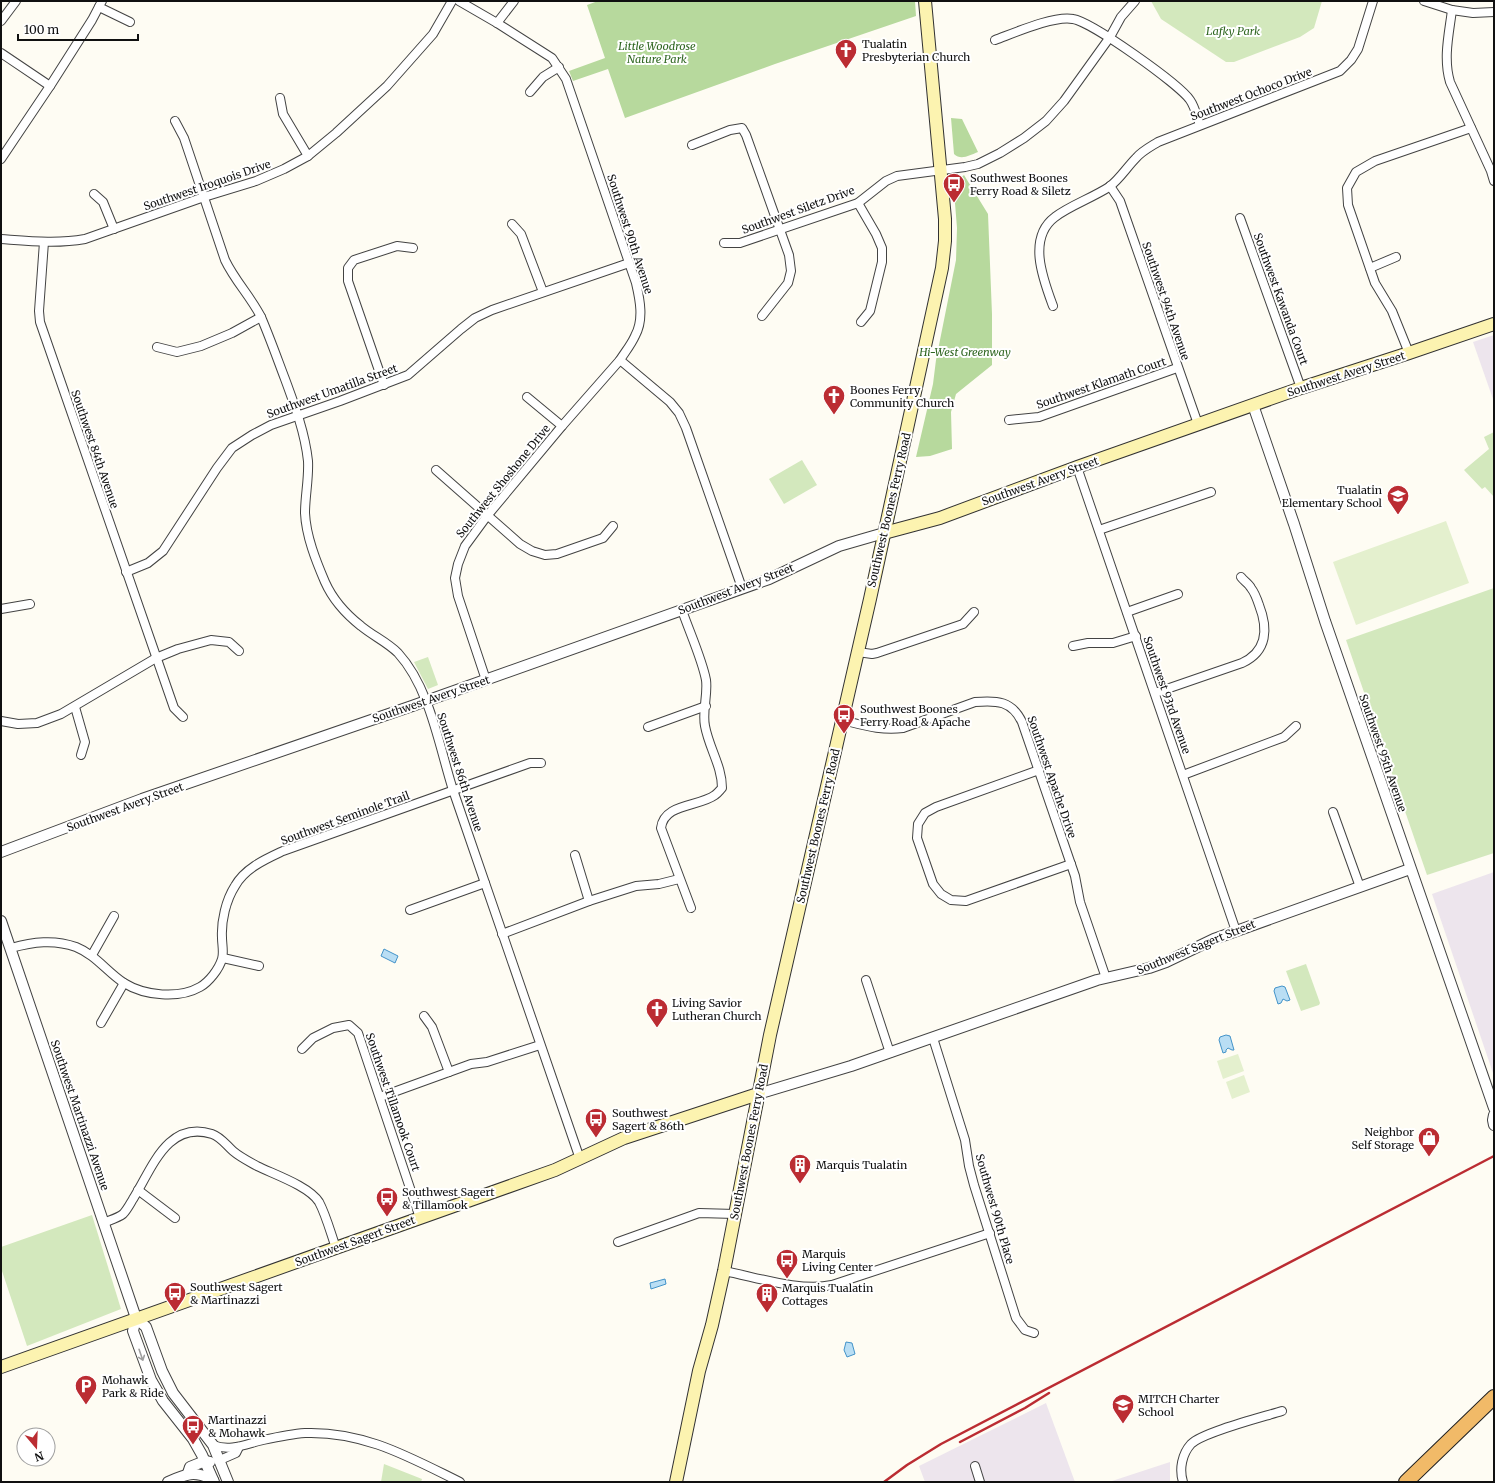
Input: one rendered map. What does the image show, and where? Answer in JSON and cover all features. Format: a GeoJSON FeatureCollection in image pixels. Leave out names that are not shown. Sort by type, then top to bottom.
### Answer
{"type":"FeatureCollection","features":[{"type":"Feature","properties":{"kind":"highway"},"geometry":{"type":"LineString","coordinates":[[1406,1482],[1494,1397]]}},
{"type":"Feature","properties":{"kind":"main road","name":"Southwest Boones Ferry Road"},"geometry":{"type":"LineString","coordinates":[[676,1482],[699,1371],[712,1325],[724,1271],[744,1161],[772,1028],[858,652],[944,256],[945,227],[925,1]]}},
{"type":"Feature","properties":{"kind":"main road","name":"Southwest Avery Street"},"geometry":{"type":"LineString","coordinates":[[884,533],[940,518],[1198,424],[1494,324]]}},
{"type":"Feature","properties":{"kind":"main road","name":"Southwest Sagert Street"},"geometry":{"type":"LineString","coordinates":[[1,1367],[555,1170],[629,1136],[758,1094]]}},
{"type":"Feature","properties":{"kind":"street"},"geometry":{"type":"LineString","coordinates":[[1,21],[16,1]]}},
{"type":"Feature","properties":{"kind":"street","name":"Southwest Iroquois Drive"},"geometry":{"type":"LineString","coordinates":[[1,239],[66,242],[85,239],[204,197],[256,181],[284,169],[308,156],[336,133],[387,86],[433,34],[452,1]]}},
{"type":"Feature","properties":{"kind":"street","name":"Southwest 90th Avenue"},"geometry":{"type":"LineString","coordinates":[[459,1],[552,58],[566,79],[630,263],[640,304],[640,320],[636,335],[620,360]]}},
{"type":"Feature","properties":{"kind":"street"},"geometry":{"type":"LineString","coordinates":[[497,23],[514,1]]}},
{"type":"Feature","properties":{"kind":"street","name":"Southwest Siletz Drive"},"geometry":{"type":"LineString","coordinates":[[724,243],[740,243],[858,203],[886,181],[897,176],[965,167],[978,164],[1000,153],[1030,134],[1046,121],[1064,101],[1110,37],[1121,17],[1135,1]]}},
{"type":"Feature","properties":{"kind":"street","name":"Southwest Ochoco Drive"},"geometry":{"type":"LineString","coordinates":[[1053,306],[1047,290],[1039,257],[1039,241],[1046,226],[1054,217],[1110,186],[1145,150],[1158,142],[1314,83],[1340,71],[1352,60],[1358,49],[1373,1]]}},
{"type":"Feature","properties":{"kind":"street"},"geometry":{"type":"LineString","coordinates":[[1424,1],[1452,10],[1473,13],[1494,12]]}},
{"type":"Feature","properties":{"kind":"street"},"geometry":{"type":"LineString","coordinates":[[1,159],[50,86],[101,4],[130,22]]}},
{"type":"Feature","properties":{"kind":"street"},"geometry":{"type":"LineString","coordinates":[[1452,10],[1446,56],[1447,70],[1450,82],[1494,181]]}},
{"type":"Feature","properties":{"kind":"street"},"geometry":{"type":"LineString","coordinates":[[995,40],[1056,19],[1073,18],[1110,37],[1181,89],[1190,100],[1200,125]]}},
{"type":"Feature","properties":{"kind":"street"},"geometry":{"type":"LineString","coordinates":[[1,53],[50,86]]}},
{"type":"Feature","properties":{"kind":"street"},"geometry":{"type":"LineString","coordinates":[[530,92],[543,77],[559,67]]}},
{"type":"Feature","properties":{"kind":"street"},"geometry":{"type":"LineString","coordinates":[[280,98],[283,114],[308,156]]}},
{"type":"Feature","properties":{"kind":"street","name":"Southwest 86th Avenue"},"geometry":{"type":"LineString","coordinates":[[176,121],[184,138],[225,260],[231,272],[262,317],[298,416],[308,462],[305,512],[307,531],[326,583],[334,599],[348,615],[362,627],[383,640],[398,654],[415,678],[438,737],[453,790],[484,883],[580,1159]]}},
{"type":"Feature","properties":{"kind":"street"},"geometry":{"type":"LineString","coordinates":[[692,144],[730,130],[742,128],[746,135],[789,255],[791,271],[788,283],[762,316]]}},
{"type":"Feature","properties":{"kind":"street"},"geometry":{"type":"LineString","coordinates":[[1409,353],[1392,311],[1375,283],[1348,205],[1347,188],[1356,172],[1375,161],[1471,128]]}},
{"type":"Feature","properties":{"kind":"street","name":"Southwest 94th Avenue"},"geometry":{"type":"LineString","coordinates":[[1110,186],[1120,201],[1177,368],[1198,424]]}},
{"type":"Feature","properties":{"kind":"street"},"geometry":{"type":"LineString","coordinates":[[94,194],[103,202],[114,229]]}},
{"type":"Feature","properties":{"kind":"street"},"geometry":{"type":"LineString","coordinates":[[858,203],[876,234],[882,248],[882,262],[870,311],[861,322]]}},
{"type":"Feature","properties":{"kind":"street","name":"Southwest Kawanda Court"},"geometry":{"type":"LineString","coordinates":[[1240,218],[1301,388]]}},
{"type":"Feature","properties":{"kind":"street"},"geometry":{"type":"LineString","coordinates":[[512,224],[521,234],[543,292]]}},
{"type":"Feature","properties":{"kind":"street","name":"Southwest 84th Avenue"},"geometry":{"type":"LineString","coordinates":[[44,242],[39,311],[40,322],[174,708],[183,717]]}},
{"type":"Feature","properties":{"kind":"street"},"geometry":{"type":"LineString","coordinates":[[384,385],[348,280],[348,268],[354,260],[397,246],[413,248]]}},
{"type":"Feature","properties":{"kind":"street"},"geometry":{"type":"LineString","coordinates":[[1370,268],[1396,257]]}},
{"type":"Feature","properties":{"kind":"street","name":"Southwest Umatilla Street"},"geometry":{"type":"LineString","coordinates":[[126,572],[148,563],[163,551],[217,468],[232,448],[252,435],[271,425],[408,375],[475,318],[492,310],[630,263]]}},
{"type":"Feature","properties":{"kind":"street"},"geometry":{"type":"LineString","coordinates":[[157,347],[177,352],[201,346],[232,333],[262,317]]}},
{"type":"Feature","properties":{"kind":"street"},"geometry":{"type":"LineString","coordinates":[[620,360],[670,402],[679,413],[686,428],[742,588]]}},
{"type":"Feature","properties":{"kind":"street","name":"Southwest Shoshone Drive"},"geometry":{"type":"LineString","coordinates":[[486,680],[458,596],[454,578],[465,546],[487,516],[562,426],[620,360]]}},
{"type":"Feature","properties":{"kind":"street","name":"Southwest Klamath Court"},"geometry":{"type":"LineString","coordinates":[[1009,420],[1039,417],[1177,368]]}},
{"type":"Feature","properties":{"kind":"street"},"geometry":{"type":"LineString","coordinates":[[527,397],[562,426]]}},
{"type":"Feature","properties":{"kind":"street","name":"Southwest 95th Avenue"},"geometry":{"type":"LineString","coordinates":[[1253,405],[1410,869],[1494,1108]]}},
{"type":"Feature","properties":{"kind":"street","name":"Southwest 93rd Avenue"},"geometry":{"type":"LineString","coordinates":[[1077,467],[1236,930]]}},
{"type":"Feature","properties":{"kind":"street"},"geometry":{"type":"LineString","coordinates":[[436,470],[520,544],[532,551],[546,555],[557,554],[603,538],[613,526]]}},
{"type":"Feature","properties":{"kind":"street"},"geometry":{"type":"LineString","coordinates":[[1099,530],[1211,492]]}},
{"type":"Feature","properties":{"kind":"street","name":"Southwest Avery Street"},"geometry":{"type":"LineString","coordinates":[[1,852],[142,799],[425,702],[682,610],[781,574],[839,546],[884,533]]}},
{"type":"Feature","properties":{"kind":"street"},"geometry":{"type":"LineString","coordinates":[[1155,692],[1249,660],[1255,654],[1264,639],[1264,618],[1254,593],[1250,586],[1241,577]]}},
{"type":"Feature","properties":{"kind":"street"},"geometry":{"type":"LineString","coordinates":[[1127,612],[1178,594]]}},
{"type":"Feature","properties":{"kind":"street"},"geometry":{"type":"LineString","coordinates":[[1,609],[30,604]]}},
{"type":"Feature","properties":{"kind":"street"},"geometry":{"type":"LineString","coordinates":[[682,610],[704,671],[706,690],[705,724],[707,735],[722,776],[722,788],[714,796],[668,813],[662,820],[661,828],[690,908]]}},
{"type":"Feature","properties":{"kind":"street"},"geometry":{"type":"LineString","coordinates":[[858,652],[872,654],[963,624],[974,612]]}},
{"type":"Feature","properties":{"kind":"street"},"geometry":{"type":"LineString","coordinates":[[1073,646],[1113,643],[1136,636]]}},
{"type":"Feature","properties":{"kind":"street"},"geometry":{"type":"LineString","coordinates":[[1,721],[18,724],[37,723],[61,714],[156,658],[178,649],[211,640],[229,642],[239,651]]}},
{"type":"Feature","properties":{"kind":"street","name":"Southwest Apache Drive"},"geometry":{"type":"LineString","coordinates":[[842,720],[882,730],[892,730],[903,728],[975,702],[988,701],[1001,702],[1010,706],[1018,713],[1075,876],[1080,902],[1106,978]]}},
{"type":"Feature","properties":{"kind":"street"},"geometry":{"type":"LineString","coordinates":[[648,727],[706,706]]}},
{"type":"Feature","properties":{"kind":"street"},"geometry":{"type":"LineString","coordinates":[[75,707],[86,742],[81,755]]}},
{"type":"Feature","properties":{"kind":"street"},"geometry":{"type":"LineString","coordinates":[[1183,775],[1284,738],[1296,726]]}},
{"type":"Feature","properties":{"kind":"street","name":"Southwest Seminole Trail"},"geometry":{"type":"LineString","coordinates":[[223,958],[221,936],[226,907],[235,885],[248,871],[265,860],[283,851],[453,790],[530,763],[541,763]]}},
{"type":"Feature","properties":{"kind":"street"},"geometry":{"type":"LineString","coordinates":[[1038,770],[936,806],[925,813],[918,824],[918,838],[933,884],[941,894],[951,900],[966,901],[1071,864]]}},
{"type":"Feature","properties":{"kind":"street"},"geometry":{"type":"LineString","coordinates":[[1333,812],[1360,887]]}},
{"type":"Feature","properties":{"kind":"street"},"geometry":{"type":"LineString","coordinates":[[575,855],[589,901]]}},
{"type":"Feature","properties":{"kind":"street","name":"Southwest Sagert Street"},"geometry":{"type":"LineString","coordinates":[[758,1094],[890,1053],[1106,978],[1137,972],[1170,960],[1202,943],[1236,930],[1410,869]]}},
{"type":"Feature","properties":{"kind":"street"},"geometry":{"type":"LineString","coordinates":[[502,934],[589,901],[636,886],[659,884],[680,879]]}},
{"type":"Feature","properties":{"kind":"street"},"geometry":{"type":"LineString","coordinates":[[410,910],[484,883]]}},
{"type":"Feature","properties":{"kind":"street"},"geometry":{"type":"LineString","coordinates":[[92,955],[114,916]]}},
{"type":"Feature","properties":{"kind":"street","name":"Southwest Martinazzi Avenue"},"geometry":{"type":"LineString","coordinates":[[1,920],[136,1318],[146,1327],[162,1371],[174,1393],[213,1445],[220,1460],[227,1482]]}},
{"type":"Feature","properties":{"kind":"street"},"geometry":{"type":"LineString","coordinates":[[11,948],[42,942],[58,942],[76,947],[92,955],[124,983],[140,990],[162,994],[182,993],[200,987],[213,975],[223,958],[259,966]]}},
{"type":"Feature","properties":{"kind":"street"},"geometry":{"type":"LineString","coordinates":[[866,980],[890,1053]]}},
{"type":"Feature","properties":{"kind":"street"},"geometry":{"type":"LineString","coordinates":[[101,1023],[124,983]]}},
{"type":"Feature","properties":{"kind":"street"},"geometry":{"type":"LineString","coordinates":[[424,1016],[432,1027],[449,1072]]}},
{"type":"Feature","properties":{"kind":"street","name":"Southwest Tillamook Court"},"geometry":{"type":"LineString","coordinates":[[302,1049],[313,1038],[333,1028],[349,1025],[358,1033],[420,1218]]}},
{"type":"Feature","properties":{"kind":"street","name":"Southwest 90th Place"},"geometry":{"type":"LineString","coordinates":[[933,1038],[965,1140],[974,1185],[1016,1318],[1025,1330],[1034,1333]]}},
{"type":"Feature","properties":{"kind":"street"},"geometry":{"type":"LineString","coordinates":[[380,1097],[471,1064],[498,1060],[540,1045]]}},
{"type":"Feature","properties":{"kind":"street"},"geometry":{"type":"LineString","coordinates":[[1494,1115],[1494,1125]]}},
{"type":"Feature","properties":{"kind":"street"},"geometry":{"type":"LineString","coordinates":[[103,1223],[122,1214],[158,1155],[175,1138],[188,1132],[214,1134],[234,1152],[249,1162],[283,1177],[312,1195],[320,1203],[336,1248]]}},
{"type":"Feature","properties":{"kind":"street"},"geometry":{"type":"LineString","coordinates":[[138,1190],[175,1218]]}},
{"type":"Feature","properties":{"kind":"street"},"geometry":{"type":"LineString","coordinates":[[618,1242],[699,1212],[735,1214]]}},
{"type":"Feature","properties":{"kind":"street"},"geometry":{"type":"LineString","coordinates":[[724,1271],[772,1282],[823,1287],[990,1233]]}},
{"type":"Feature","properties":{"kind":"street","name":"Southwest Martinazzi Avenue"},"geometry":{"type":"LineString","coordinates":[[136,1318],[133,1331],[151,1380],[163,1401],[193,1439],[205,1461],[213,1481]]}},
{"type":"Feature","properties":{"kind":"street"},"geometry":{"type":"LineString","coordinates":[[1183,1482],[1181,1477],[1181,1465],[1184,1455],[1192,1444],[1205,1436],[1282,1411]]}},
{"type":"Feature","properties":{"kind":"street"},"geometry":{"type":"LineString","coordinates":[[213,1445],[220,1448],[233,1446],[239,1447],[259,1441],[293,1435],[342,1435],[388,1447],[460,1482]]}},
{"type":"Feature","properties":{"kind":"street"},"geometry":{"type":"LineString","coordinates":[[220,1460],[236,1453],[239,1447]]}},
{"type":"Feature","properties":{"kind":"street"},"geometry":{"type":"LineString","coordinates":[[188,1473],[190,1467],[205,1461],[211,1462],[220,1476],[227,1482]]}},
{"type":"Feature","properties":{"kind":"street"},"geometry":{"type":"LineString","coordinates":[[974,1466],[980,1482]]}},
{"type":"Feature","properties":{"kind":"street"},"geometry":{"type":"LineString","coordinates":[[168,1482],[188,1473],[204,1475],[213,1481]]}},
{"type":"Feature","properties":{"kind":"shaded area"},"geometry":{"type":"Polygon","coordinates":[[[1494,335],[1494,402],[1473,342],[1494,335]]]}},
{"type":"Feature","properties":{"kind":"shaded area"},"geometry":{"type":"Polygon","coordinates":[[[1494,872],[1494,1076],[1432,894],[1494,872]]]}},
{"type":"Feature","properties":{"kind":"shaded area"},"geometry":{"type":"Polygon","coordinates":[[[1046,1403],[1075,1482],[925,1482],[919,1466],[1046,1403]]]}},
{"type":"Feature","properties":{"kind":"shaded area"},"geometry":{"type":"Polygon","coordinates":[[[1170,1462],[1170,1482],[1109,1482],[1170,1462]]]}},
{"type":"Feature","properties":{"kind":"green space","name":"Little Woodrose Nature Park"},"geometry":{"type":"Polygon","coordinates":[[[598,1],[915,1],[916,16],[775,64],[625,118],[608,69],[573,81],[569,71],[605,58],[587,5],[598,1]]]}},
{"type":"Feature","properties":{"kind":"green space","name":"Lafky Park"},"geometry":{"type":"Polygon","coordinates":[[[1151,1],[1322,1],[1314,28],[1300,37],[1234,62],[1226,62],[1161,19],[1151,1]]]}},
{"type":"Feature","properties":{"kind":"green space"},"geometry":{"type":"Polygon","coordinates":[[[951,118],[962,119],[978,152],[963,157],[954,154],[951,118]]]}},
{"type":"Feature","properties":{"kind":"green space","name":"Hi-West Greenway"},"geometry":{"type":"Polygon","coordinates":[[[964,175],[988,214],[992,314],[992,365],[956,394],[951,412],[952,449],[930,456],[916,457],[933,384],[936,360],[956,260],[957,228],[954,191],[955,183],[964,175]]]}},
{"type":"Feature","properties":{"kind":"green space"},"geometry":{"type":"Polygon","coordinates":[[[1494,432],[1494,497],[1485,487],[1482,489],[1464,470],[1489,449],[1484,437],[1494,432]]]}},
{"type":"Feature","properties":{"kind":"green space"},"geometry":{"type":"Polygon","coordinates":[[[802,460],[817,485],[784,504],[769,479],[802,460]]]}},
{"type":"Feature","properties":{"kind":"green space"},"geometry":{"type":"Polygon","coordinates":[[[1446,521],[1469,583],[1356,625],[1333,562],[1446,521]]]}},
{"type":"Feature","properties":{"kind":"green space"},"geometry":{"type":"Polygon","coordinates":[[[1494,588],[1494,853],[1427,875],[1346,640],[1494,588]]]}},
{"type":"Feature","properties":{"kind":"green space"},"geometry":{"type":"Polygon","coordinates":[[[428,657],[438,685],[428,689],[414,662],[428,657]]]}},
{"type":"Feature","properties":{"kind":"green space"},"geometry":{"type":"Polygon","coordinates":[[[1306,964],[1320,1003],[1319,1005],[1301,1011],[1286,971],[1306,964]]]}},
{"type":"Feature","properties":{"kind":"green space"},"geometry":{"type":"Polygon","coordinates":[[[1238,1054],[1244,1071],[1223,1079],[1217,1061],[1238,1054]]]}},
{"type":"Feature","properties":{"kind":"green space"},"geometry":{"type":"Polygon","coordinates":[[[1244,1075],[1250,1092],[1232,1099],[1226,1082],[1244,1075]]]}},
{"type":"Feature","properties":{"kind":"green space"},"geometry":{"type":"Polygon","coordinates":[[[92,1215],[121,1309],[27,1346],[1,1268],[1,1247],[92,1215]]]}},
{"type":"Feature","properties":{"kind":"green space"},"geometry":{"type":"Polygon","coordinates":[[[384,1464],[422,1479],[421,1482],[381,1482],[384,1464]]]}},
{"type":"Feature","properties":{"kind":"water"},"geometry":{"type":"Polygon","coordinates":[[[384,949],[398,956],[395,963],[381,956],[384,949]]]}},
{"type":"Feature","properties":{"kind":"water"},"geometry":{"type":"Polygon","coordinates":[[[1282,986],[1285,987],[1290,1000],[1287,1001],[1283,999],[1281,1003],[1278,1004],[1274,991],[1275,988],[1282,986]]]}},
{"type":"Feature","properties":{"kind":"water"},"geometry":{"type":"Polygon","coordinates":[[[1226,1035],[1230,1036],[1234,1050],[1228,1048],[1226,1052],[1223,1053],[1219,1040],[1220,1037],[1226,1035]]]}},
{"type":"Feature","properties":{"kind":"water"},"geometry":{"type":"Polygon","coordinates":[[[665,1279],[666,1284],[651,1289],[650,1283],[665,1279]]]}},
{"type":"Feature","properties":{"kind":"water"},"geometry":{"type":"Polygon","coordinates":[[[846,1342],[852,1343],[855,1354],[847,1357],[844,1350],[846,1342]]]}},
{"type":"Feature","properties":{"kind":"railway"},"geometry":{"type":"LineString","coordinates":[[884,1482],[907,1465],[941,1444],[1494,1156]]}},
{"type":"Feature","properties":{"kind":"railway"},"geometry":{"type":"LineString","coordinates":[[960,1442],[1025,1408],[1049,1393]]}},
{"type":"Feature","properties":{"kind":"place","name":"Tualatin Presbyterian Church"},"geometry":{"type":"Point","coordinates":[846,70]}},
{"type":"Feature","properties":{"kind":"place","name":"Southwest Boones Ferry Road & Siletz"},"geometry":{"type":"Point","coordinates":[954,204]}},
{"type":"Feature","properties":{"kind":"place","name":"Boones Ferry Community Church"},"geometry":{"type":"Point","coordinates":[834,416]}},
{"type":"Feature","properties":{"kind":"place","name":"Tualatin Elementary School"},"geometry":{"type":"Point","coordinates":[1398,516]}},
{"type":"Feature","properties":{"kind":"place","name":"Southwest Boones Ferry Road & Apache"},"geometry":{"type":"Point","coordinates":[844,734]}},
{"type":"Feature","properties":{"kind":"place","name":"Living Savior Lutheran Church"},"geometry":{"type":"Point","coordinates":[657,1028]}},
{"type":"Feature","properties":{"kind":"place","name":"Southwest Sagert & 86th"},"geometry":{"type":"Point","coordinates":[596,1138]}},
{"type":"Feature","properties":{"kind":"place","name":"Neighbor Self Storage"},"geometry":{"type":"Point","coordinates":[1429,1158]}},
{"type":"Feature","properties":{"kind":"place","name":"Marquis Tualatin"},"geometry":{"type":"Point","coordinates":[800,1184]}},
{"type":"Feature","properties":{"kind":"place","name":"Southwest Sagert & Tillamook"},"geometry":{"type":"Point","coordinates":[387,1218]}},
{"type":"Feature","properties":{"kind":"place","name":"Marquis Living Center"},"geometry":{"type":"Point","coordinates":[787,1280]}},
{"type":"Feature","properties":{"kind":"place","name":"Southwest Sagert & Martinazzi"},"geometry":{"type":"Point","coordinates":[175,1312]}},
{"type":"Feature","properties":{"kind":"place","name":"Marquis Tualatin Cottages"},"geometry":{"type":"Point","coordinates":[767,1314]}},
{"type":"Feature","properties":{"kind":"place","name":"Mohawk Park & Ride"},"geometry":{"type":"Point","coordinates":[86,1406]}},
{"type":"Feature","properties":{"kind":"place","name":"MITCH Charter School"},"geometry":{"type":"Point","coordinates":[1123,1424]}},
{"type":"Feature","properties":{"kind":"place","name":"Martinazzi & Mohawk"},"geometry":{"type":"Point","coordinates":[193,1446]}}]}
